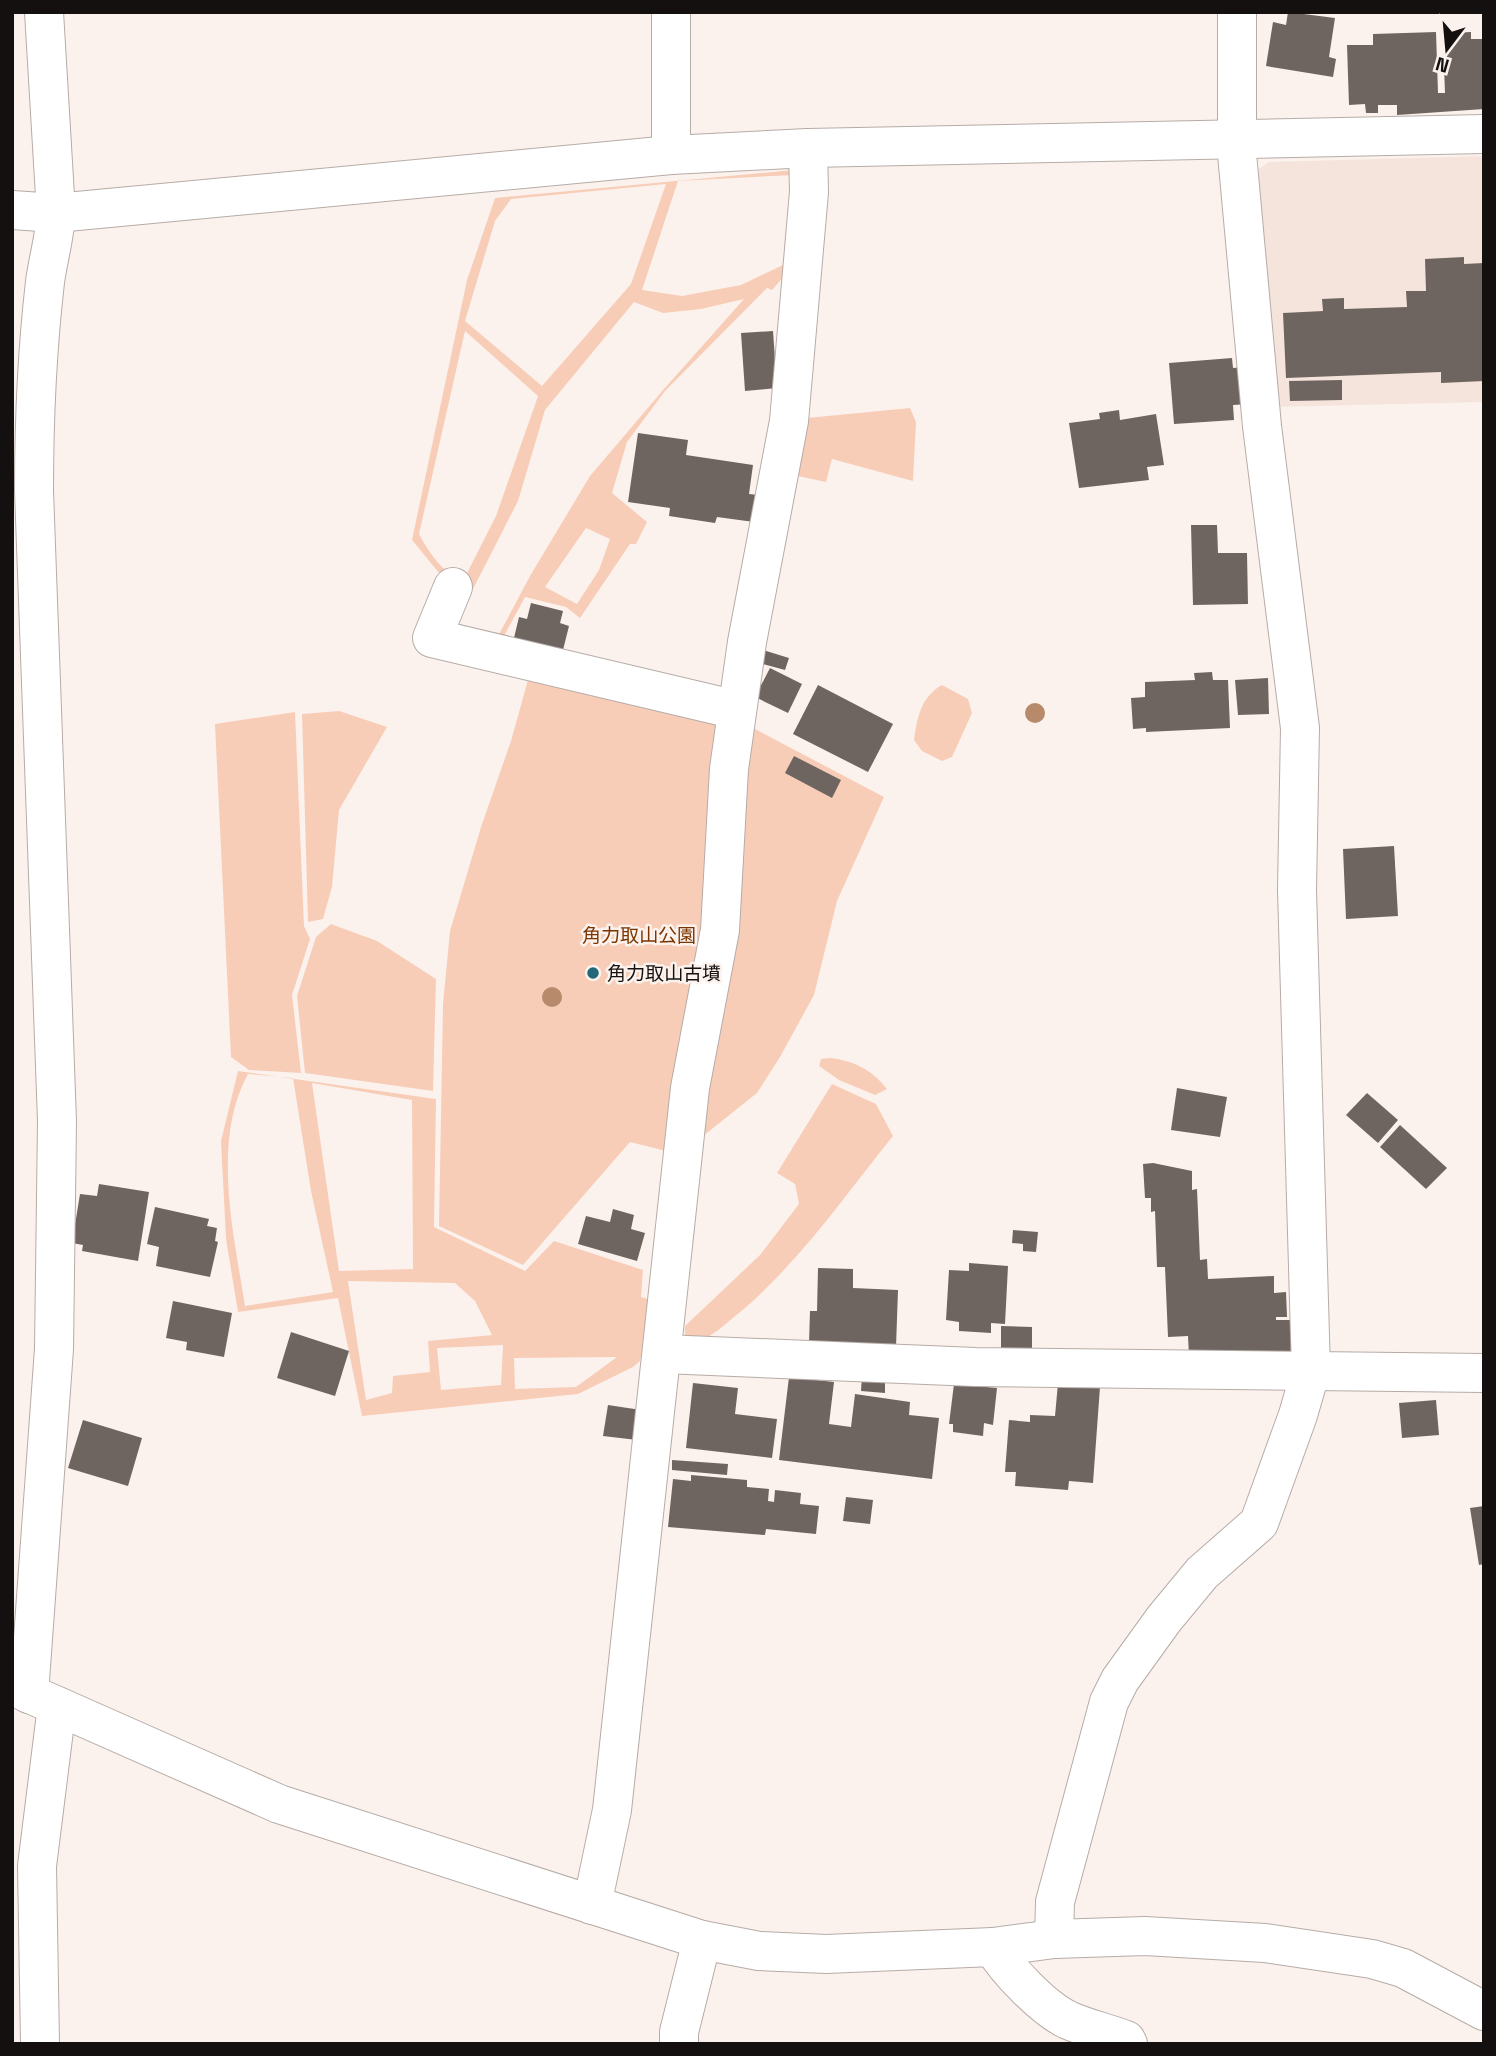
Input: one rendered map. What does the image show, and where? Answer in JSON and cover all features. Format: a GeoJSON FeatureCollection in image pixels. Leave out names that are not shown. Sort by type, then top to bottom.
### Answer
{"type":"FeatureCollection","features":[{"type":"Feature","properties":{"kind":"street"},"geometry":{"type":"LineString","coordinates":[[40,2044],[33,1695],[54,1349],[57,1121],[28,742],[34,415],[46,280],[56,213],[44,12]]}},
{"type":"Feature","properties":{"kind":"street"},"geometry":{"type":"LineString","coordinates":[[671,12],[671,155]]}},
{"type":"Feature","properties":{"kind":"street"},"geometry":{"type":"LineString","coordinates":[[1054,1939],[1055,1902],[1109,1702],[1120,1680],[1164,1619],[1202,1573],[1259,1523],[1298,1415],[1311,1370],[1297,890],[1300,728],[1262,426],[1236,141],[1237,12]]}},
{"type":"Feature","properties":{"kind":"street"},"geometry":{"type":"LineString","coordinates":[[12,210],[56,213],[671,155],[808,148],[1484,134]]}},
{"type":"Feature","properties":{"kind":"street"},"geometry":{"type":"LineString","coordinates":[[592,1905],[612,1810],[690,1088],[720,930],[729,769],[747,642],[789,421],[809,192],[808,148]]}},
{"type":"Feature","properties":{"kind":"street"},"geometry":{"type":"LineString","coordinates":[[453,587],[432,638],[737,710]]}},
{"type":"Feature","properties":{"kind":"street"},"geometry":{"type":"LineString","coordinates":[[663,1354],[975,1367],[1484,1373]]}},
{"type":"Feature","properties":{"kind":"street"},"geometry":{"type":"LineString","coordinates":[[33,1695],[279,1804],[702,1940],[759,1951],[826,1954],[993,1947],[1054,1939],[1145,1936],[1252,1942],[1372,1959],[1403,1968],[1484,2011]]}},
{"type":"Feature","properties":{"kind":"street"},"geometry":{"type":"LineString","coordinates":[[679,2044],[679,2032],[702,1940]]}},
{"type":"Feature","properties":{"kind":"street"},"geometry":{"type":"LineString","coordinates":[[993,1947],[1000,1958],[1044,2004],[1066,2019],[1126,2039],[1128,2044]]}},
{"type":"Feature","properties":{"kind":"shaded area"},"geometry":{"type":"Polygon","coordinates":[[[1484,156],[1484,402],[1270,407],[1251,174],[1269,162],[1484,156]]]}},
{"type":"Feature","properties":{"kind":"green space"},"geometry":{"type":"Polygon","coordinates":[[[794,170],[785,275],[772,290],[767,288],[665,391],[627,442],[612,493],[647,522],[636,544],[630,544],[580,618],[566,607],[525,597],[499,645],[445,631],[444,579],[412,540],[467,280],[495,198],[794,170]],[[793,175],[678,181],[642,290],[682,296],[741,285],[783,265],[793,175]],[[666,184],[511,199],[495,221],[465,321],[542,386],[631,284],[666,184]],[[744,299],[701,309],[663,313],[634,302],[545,410],[518,501],[453,628],[496,640],[530,576],[590,476],[744,299]],[[465,331],[419,534],[443,568],[463,581],[496,516],[538,396],[465,331]],[[586,528],[545,587],[577,604],[599,570],[610,539],[586,528]]]}},
{"type":"Feature","properties":{"kind":"green space"},"geometry":{"type":"Polygon","coordinates":[[[910,408],[916,422],[913,481],[832,459],[826,482],[793,475],[807,418],[910,408]]]}},
{"type":"Feature","properties":{"kind":"green space","name":"角力取山公園"},"geometry":{"type":"Polygon","coordinates":[[[531,669],[715,715],[755,729],[884,797],[837,901],[814,995],[757,1093],[698,1140],[666,1151],[630,1142],[523,1265],[439,1226],[443,1004],[450,931],[481,827],[511,741],[531,669]]]}},
{"type":"Feature","properties":{"kind":"green space"},"geometry":{"type":"Polygon","coordinates":[[[942,685],[968,699],[972,713],[952,757],[942,761],[922,751],[914,740],[921,708],[929,695],[942,685]]]}},
{"type":"Feature","properties":{"kind":"green space"},"geometry":{"type":"Polygon","coordinates":[[[339,711],[387,727],[339,810],[332,887],[323,919],[308,922],[302,714],[339,711]]]}},
{"type":"Feature","properties":{"kind":"green space"},"geometry":{"type":"Polygon","coordinates":[[[295,712],[304,926],[310,939],[292,995],[301,1073],[249,1070],[231,1057],[215,724],[295,712]]]}},
{"type":"Feature","properties":{"kind":"green space"},"geometry":{"type":"Polygon","coordinates":[[[331,924],[377,941],[436,979],[433,1091],[305,1073],[297,996],[316,937],[331,924]]]}},
{"type":"Feature","properties":{"kind":"green space"},"geometry":{"type":"Polygon","coordinates":[[[830,1058],[862,1067],[887,1089],[875,1095],[839,1080],[819,1066],[821,1059],[830,1058]]]}},
{"type":"Feature","properties":{"kind":"green space"},"geometry":{"type":"Polygon","coordinates":[[[238,1071],[278,1077],[248,1074],[230,1129],[228,1158],[231,1219],[245,1306],[333,1292],[311,1191],[293,1079],[436,1099],[434,1227],[525,1271],[554,1241],[643,1270],[641,1297],[651,1300],[640,1361],[578,1394],[362,1416],[338,1298],[238,1312],[226,1239],[221,1141],[238,1071]],[[312,1083],[339,1271],[413,1269],[412,1100],[312,1083]],[[348,1281],[366,1400],[392,1393],[393,1376],[430,1372],[428,1341],[492,1335],[475,1301],[455,1283],[348,1281]],[[503,1345],[437,1348],[441,1390],[501,1385],[503,1345]],[[617,1357],[514,1358],[515,1389],[576,1387],[617,1357]]]}},
{"type":"Feature","properties":{"kind":"green space"},"geometry":{"type":"Polygon","coordinates":[[[832,1084],[876,1104],[893,1136],[818,1231],[778,1276],[720,1329],[694,1343],[685,1336],[685,1326],[760,1255],[799,1204],[795,1184],[777,1173],[832,1084]]]}},
{"type":"Feature","properties":{"kind":"building"},"geometry":{"type":"Polygon","coordinates":[[[1288,12],[1335,18],[1329,57],[1336,59],[1333,77],[1266,66],[1273,22],[1286,25],[1288,12]]]}},
{"type":"Feature","properties":{"kind":"building"},"geometry":{"type":"Polygon","coordinates":[[[1436,32],[1438,93],[1445,93],[1443,40],[1448,39],[1448,33],[1471,32],[1471,39],[1484,39],[1484,109],[1397,115],[1397,105],[1378,105],[1378,113],[1366,113],[1365,104],[1349,105],[1347,45],[1373,45],[1373,34],[1436,32]]]}},
{"type":"Feature","properties":{"kind":"building"},"geometry":{"type":"Polygon","coordinates":[[[1464,257],[1464,264],[1484,263],[1484,381],[1441,383],[1441,372],[1286,378],[1283,313],[1323,311],[1322,299],[1344,298],[1344,309],[1407,307],[1406,291],[1426,291],[1425,259],[1464,257]]]}},
{"type":"Feature","properties":{"kind":"building"},"geometry":{"type":"Polygon","coordinates":[[[773,331],[777,388],[745,391],[741,333],[773,331]]]}},
{"type":"Feature","properties":{"kind":"building"},"geometry":{"type":"Polygon","coordinates":[[[1232,358],[1233,368],[1246,367],[1249,404],[1233,405],[1234,420],[1174,424],[1169,363],[1232,358]]]}},
{"type":"Feature","properties":{"kind":"building"},"geometry":{"type":"Polygon","coordinates":[[[1342,380],[1342,400],[1290,401],[1289,381],[1342,380]]]}},
{"type":"Feature","properties":{"kind":"building"},"geometry":{"type":"Polygon","coordinates":[[[1119,410],[1120,420],[1156,414],[1164,465],[1147,467],[1149,480],[1079,488],[1069,423],[1100,419],[1099,413],[1119,410]]]}},
{"type":"Feature","properties":{"kind":"building"},"geometry":{"type":"Polygon","coordinates":[[[638,433],[688,440],[686,455],[753,465],[749,494],[759,495],[754,522],[717,517],[715,523],[669,516],[670,508],[628,502],[638,433]]]}},
{"type":"Feature","properties":{"kind":"building"},"geometry":{"type":"Polygon","coordinates":[[[1191,525],[1217,525],[1218,553],[1247,553],[1248,604],[1193,605],[1191,525]]]}},
{"type":"Feature","properties":{"kind":"building"},"geometry":{"type":"Polygon","coordinates":[[[531,603],[563,611],[560,623],[569,626],[562,654],[513,642],[519,617],[527,619],[531,603]]]}},
{"type":"Feature","properties":{"kind":"building"},"geometry":{"type":"Polygon","coordinates":[[[763,650],[789,658],[785,670],[759,663],[763,650]]]}},
{"type":"Feature","properties":{"kind":"building"},"geometry":{"type":"Polygon","coordinates":[[[770,668],[802,684],[788,713],[755,697],[770,668]]]}},
{"type":"Feature","properties":{"kind":"building"},"geometry":{"type":"Polygon","coordinates":[[[1212,672],[1213,680],[1228,680],[1230,728],[1146,732],[1146,728],[1133,729],[1131,698],[1145,697],[1145,682],[1195,680],[1194,673],[1212,672]]]}},
{"type":"Feature","properties":{"kind":"building"},"geometry":{"type":"Polygon","coordinates":[[[1268,678],[1269,714],[1238,715],[1235,680],[1268,678]]]}},
{"type":"Feature","properties":{"kind":"building"},"geometry":{"type":"Polygon","coordinates":[[[818,685],[893,724],[868,772],[793,734],[818,685]]]}},
{"type":"Feature","properties":{"kind":"building"},"geometry":{"type":"Polygon","coordinates":[[[794,756],[841,780],[832,798],[785,773],[794,756]]]}},
{"type":"Feature","properties":{"kind":"building"},"geometry":{"type":"Polygon","coordinates":[[[1394,846],[1398,916],[1346,919],[1343,849],[1394,846]]]}},
{"type":"Feature","properties":{"kind":"building"},"geometry":{"type":"Polygon","coordinates":[[[1177,1088],[1227,1097],[1220,1137],[1171,1130],[1177,1088]]]}},
{"type":"Feature","properties":{"kind":"building"},"geometry":{"type":"Polygon","coordinates":[[[1367,1093],[1398,1120],[1378,1143],[1346,1115],[1367,1093]]]}},
{"type":"Feature","properties":{"kind":"building"},"geometry":{"type":"Polygon","coordinates":[[[1400,1125],[1447,1168],[1426,1189],[1380,1147],[1400,1125]]]}},
{"type":"Feature","properties":{"kind":"building"},"geometry":{"type":"Polygon","coordinates":[[[1153,1163],[1192,1171],[1192,1190],[1197,1189],[1200,1260],[1207,1259],[1208,1279],[1274,1276],[1274,1293],[1286,1292],[1287,1317],[1276,1317],[1276,1320],[1291,1320],[1293,1359],[1189,1356],[1188,1336],[1168,1337],[1165,1267],[1157,1267],[1155,1211],[1151,1212],[1151,1198],[1145,1198],[1143,1164],[1153,1163]]]}},
{"type":"Feature","properties":{"kind":"building"},"geometry":{"type":"Polygon","coordinates":[[[99,1184],[149,1192],[138,1261],[82,1251],[83,1245],[72,1243],[80,1194],[97,1196],[99,1184]]]}},
{"type":"Feature","properties":{"kind":"building"},"geometry":{"type":"Polygon","coordinates":[[[155,1207],[209,1219],[207,1226],[217,1228],[215,1241],[218,1242],[210,1277],[156,1266],[159,1247],[147,1244],[155,1207]]]}},
{"type":"Feature","properties":{"kind":"building"},"geometry":{"type":"Polygon","coordinates":[[[613,1209],[634,1215],[631,1229],[645,1233],[637,1261],[578,1244],[586,1216],[610,1222],[613,1209]]]}},
{"type":"Feature","properties":{"kind":"building"},"geometry":{"type":"Polygon","coordinates":[[[1013,1230],[1038,1232],[1036,1252],[1023,1251],[1023,1244],[1012,1243],[1013,1230]]]}},
{"type":"Feature","properties":{"kind":"building"},"geometry":{"type":"Polygon","coordinates":[[[969,1263],[1008,1266],[1005,1324],[991,1323],[991,1333],[959,1331],[959,1322],[946,1320],[949,1270],[969,1271],[969,1263]]]}},
{"type":"Feature","properties":{"kind":"building"},"geometry":{"type":"Polygon","coordinates":[[[818,1268],[853,1269],[853,1288],[898,1290],[896,1347],[809,1344],[810,1311],[817,1311],[818,1268]]]}},
{"type":"Feature","properties":{"kind":"building"},"geometry":{"type":"Polygon","coordinates":[[[173,1301],[232,1313],[224,1357],[186,1350],[187,1342],[166,1338],[173,1301]]]}},
{"type":"Feature","properties":{"kind":"building"},"geometry":{"type":"Polygon","coordinates":[[[1001,1326],[1032,1327],[1032,1349],[1001,1349],[1001,1326]]]}},
{"type":"Feature","properties":{"kind":"building"},"geometry":{"type":"Polygon","coordinates":[[[291,1332],[349,1351],[335,1396],[277,1378],[291,1332]]]}},
{"type":"Feature","properties":{"kind":"building"},"geometry":{"type":"Polygon","coordinates":[[[862,1376],[885,1378],[885,1393],[861,1391],[862,1376]]]}},
{"type":"Feature","properties":{"kind":"building"},"geometry":{"type":"Polygon","coordinates":[[[789,1377],[834,1382],[829,1424],[851,1427],[855,1394],[910,1402],[909,1415],[939,1418],[932,1479],[779,1460],[789,1377]]]}},
{"type":"Feature","properties":{"kind":"building"},"geometry":{"type":"Polygon","coordinates":[[[693,1383],[738,1388],[735,1414],[777,1419],[772,1458],[686,1448],[693,1383]]]}},
{"type":"Feature","properties":{"kind":"building"},"geometry":{"type":"Polygon","coordinates":[[[1058,1383],[1100,1387],[1093,1483],[1069,1481],[1068,1490],[1015,1486],[1016,1472],[1005,1472],[1009,1420],[1030,1422],[1030,1415],[1055,1416],[1058,1383]]]}},
{"type":"Feature","properties":{"kind":"building"},"geometry":{"type":"Polygon","coordinates":[[[954,1384],[997,1388],[993,1425],[984,1423],[983,1436],[953,1432],[953,1424],[949,1424],[954,1384]]]}},
{"type":"Feature","properties":{"kind":"building"},"geometry":{"type":"Polygon","coordinates":[[[1436,1400],[1439,1435],[1402,1438],[1399,1403],[1436,1400]]]}},
{"type":"Feature","properties":{"kind":"building"},"geometry":{"type":"Polygon","coordinates":[[[608,1405],[641,1410],[637,1440],[603,1436],[608,1405]]]}},
{"type":"Feature","properties":{"kind":"building"},"geometry":{"type":"Polygon","coordinates":[[[83,1420],[142,1438],[128,1486],[68,1468],[83,1420]]]}},
{"type":"Feature","properties":{"kind":"building"},"geometry":{"type":"Polygon","coordinates":[[[672,1460],[728,1464],[727,1475],[672,1470],[672,1460]]]}},
{"type":"Feature","properties":{"kind":"building"},"geometry":{"type":"Polygon","coordinates":[[[691,1475],[747,1480],[747,1487],[769,1489],[768,1501],[774,1502],[775,1490],[801,1493],[800,1504],[819,1506],[816,1534],[766,1529],[765,1535],[668,1527],[673,1479],[691,1481],[691,1475]]]}},
{"type":"Feature","properties":{"kind":"building"},"geometry":{"type":"Polygon","coordinates":[[[846,1497],[873,1500],[870,1524],[843,1521],[846,1497]]]}},
{"type":"Feature","properties":{"kind":"building"},"geometry":{"type":"Polygon","coordinates":[[[1484,1506],[1484,1564],[1479,1565],[1470,1508],[1484,1506]]]}},
{"type":"Feature","properties":{"kind":"place","name":"角力取山古墳"},"geometry":{"type":"Point","coordinates":[593,973]}}]}
